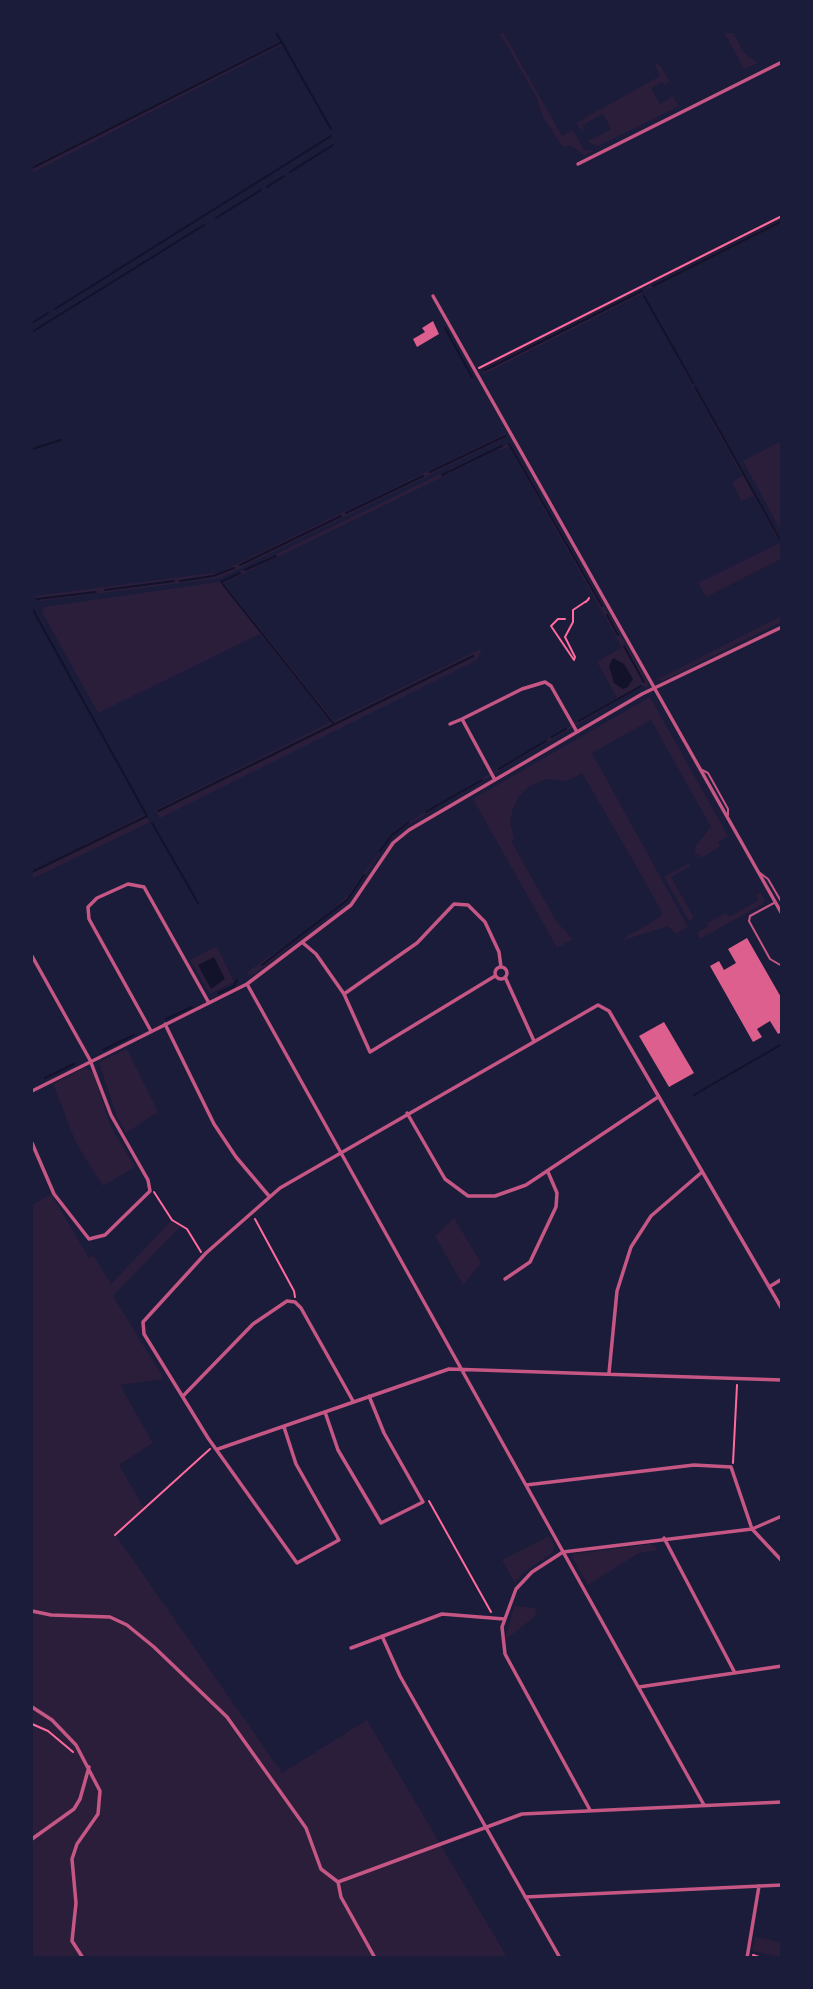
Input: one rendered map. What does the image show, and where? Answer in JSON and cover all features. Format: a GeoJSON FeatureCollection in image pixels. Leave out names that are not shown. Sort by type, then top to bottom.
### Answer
{"type":"FeatureCollection","features":[{"type":"Feature","properties":{"kind":"street"},"geometry":{"type":"LineString","coordinates":[[578,164],[782,62]]}},
{"type":"Feature","properties":{"kind":"street"},"geometry":{"type":"LineString","coordinates":[[433,296],[782,914]]}},
{"type":"Feature","properties":{"kind":"street"},"geometry":{"type":"LineString","coordinates":[[32,1090],[247,984],[351,905],[400,837],[642,694],[656,690],[782,627]]}},
{"type":"Feature","properties":{"kind":"street"},"geometry":{"type":"LineString","coordinates":[[450,724],[522,689],[545,682],[551,685],[577,732]]}},
{"type":"Feature","properties":{"kind":"street"},"geometry":{"type":"LineString","coordinates":[[462,719],[495,780]]}},
{"type":"Feature","properties":{"kind":"street"},"geometry":{"type":"LineString","coordinates":[[151,1031],[89,919],[88,907],[97,898],[128,884],[144,887],[209,1003]]}},
{"type":"Feature","properties":{"kind":"street"},"geometry":{"type":"LineString","coordinates":[[344,994],[417,943],[454,904],[468,905],[485,922],[499,952],[500,967]]}},
{"type":"Feature","properties":{"kind":"street"},"geometry":{"type":"LineString","coordinates":[[303,943],[316,954],[344,994],[370,1052],[495,976],[505,977]]}},
{"type":"Feature","properties":{"kind":"street"},"geometry":{"type":"LineString","coordinates":[[32,956],[90,1060],[109,1110],[150,1189],[108,1233],[97,1239],[89,1239],[54,1194],[32,1143]]}},
{"type":"Feature","properties":{"kind":"street"},"geometry":{"type":"LineString","coordinates":[[495,976],[500,967]]}},
{"type":"Feature","properties":{"kind":"street"},"geometry":{"type":"LineString","coordinates":[[500,967],[507,971],[505,977],[534,1041]]}},
{"type":"Feature","properties":{"kind":"street"},"geometry":{"type":"LineString","coordinates":[[247,984],[704,1805]]}},
{"type":"Feature","properties":{"kind":"street"},"geometry":{"type":"LineString","coordinates":[[284,1427],[296,1464],[339,1540],[298,1563],[173,1381],[144,1334],[143,1322],[204,1256],[269,1196],[340,1152],[595,1006],[601,1005],[609,1011],[782,1309]]}},
{"type":"Feature","properties":{"kind":"street"},"geometry":{"type":"LineString","coordinates":[[165,1024],[214,1124],[236,1157],[269,1196]]}},
{"type":"Feature","properties":{"kind":"street"},"geometry":{"type":"LineString","coordinates":[[407,1113],[445,1179],[468,1196],[495,1196],[526,1185],[548,1172],[658,1097]]}},
{"type":"Feature","properties":{"kind":"street"},"geometry":{"type":"LineString","coordinates":[[505,1279],[530,1262],[556,1207],[557,1193],[548,1172]]}},
{"type":"Feature","properties":{"kind":"street"},"geometry":{"type":"LineString","coordinates":[[609,1373],[617,1291],[631,1247],[652,1216],[702,1172]]}},
{"type":"Feature","properties":{"kind":"street"},"geometry":{"type":"LineString","coordinates":[[769,1287],[782,1279]]}},
{"type":"Feature","properties":{"kind":"street"},"geometry":{"type":"LineString","coordinates":[[183,1396],[253,1324],[287,1301],[295,1302],[301,1308],[354,1401]]}},
{"type":"Feature","properties":{"kind":"street"},"geometry":{"type":"LineString","coordinates":[[218,1449],[324,1411],[460,1368],[782,1380]]}},
{"type":"Feature","properties":{"kind":"street"},"geometry":{"type":"LineString","coordinates":[[324,1411],[338,1450],[381,1523],[423,1502],[384,1433],[369,1396]]}},
{"type":"Feature","properties":{"kind":"street"},"geometry":{"type":"LineString","coordinates":[[526,1485],[694,1465],[731,1467],[752,1529],[782,1561]]}},
{"type":"Feature","properties":{"kind":"street"},"geometry":{"type":"LineString","coordinates":[[590,1810],[509,1662],[502,1641],[504,1619],[522,1582],[563,1552],[752,1529],[782,1516]]}},
{"type":"Feature","properties":{"kind":"street"},"geometry":{"type":"LineString","coordinates":[[664,1538],[735,1673]]}},
{"type":"Feature","properties":{"kind":"street"},"geometry":{"type":"LineString","coordinates":[[32,1611],[51,1615],[105,1615],[127,1625],[228,1717],[306,1828],[323,1871],[338,1882],[341,1897],[375,1958]]}},
{"type":"Feature","properties":{"kind":"street"},"geometry":{"type":"LineString","coordinates":[[351,1648],[442,1614],[504,1619]]}},
{"type":"Feature","properties":{"kind":"street"},"geometry":{"type":"LineString","coordinates":[[382,1636],[400,1676],[560,1958]]}},
{"type":"Feature","properties":{"kind":"street"},"geometry":{"type":"LineString","coordinates":[[639,1687],[782,1666]]}},
{"type":"Feature","properties":{"kind":"street"},"geometry":{"type":"LineString","coordinates":[[32,1707],[57,1724],[83,1757],[99,1785],[101,1803],[96,1818],[77,1844],[71,1864],[76,1903],[72,1941],[83,1958]]}},
{"type":"Feature","properties":{"kind":"street"},"geometry":{"type":"LineString","coordinates":[[32,1839],[74,1809],[80,1799],[89,1767]]}},
{"type":"Feature","properties":{"kind":"street"},"geometry":{"type":"LineString","coordinates":[[338,1882],[522,1814],[782,1802]]}},
{"type":"Feature","properties":{"kind":"street"},"geometry":{"type":"LineString","coordinates":[[524,1897],[782,1885]]}},
{"type":"Feature","properties":{"kind":"street"},"geometry":{"type":"LineString","coordinates":[[748,1955],[760,1886]]}},
{"type":"Feature","properties":{"kind":"lane"},"geometry":{"type":"LineString","coordinates":[[757,871],[768,879],[782,903]]}},
{"type":"Feature","properties":{"kind":"lane"},"geometry":{"type":"LineString","coordinates":[[774,903],[750,916],[750,925],[770,959],[782,966]]}},
{"type":"Feature","properties":{"kind":"path"},"geometry":{"type":"LineString","coordinates":[[475,370],[782,216]]}},
{"type":"Feature","properties":{"kind":"path"},"geometry":{"type":"LineString","coordinates":[[565,619],[558,619],[551,626],[574,660],[575,656],[565,636],[573,622],[573,610],[586,602]]}},
{"type":"Feature","properties":{"kind":"path"},"geometry":{"type":"LineString","coordinates":[[150,1189],[160,1196],[172,1220],[187,1229],[204,1256]]}},
{"type":"Feature","properties":{"kind":"path"},"geometry":{"type":"LineString","coordinates":[[251,1211],[294,1290],[295,1302]]}},
{"type":"Feature","properties":{"kind":"path"},"geometry":{"type":"LineString","coordinates":[[731,1467],[734,1461],[733,1421],[737,1378]]}},
{"type":"Feature","properties":{"kind":"path"},"geometry":{"type":"LineString","coordinates":[[115,1535],[211,1449],[218,1449]]}},
{"type":"Feature","properties":{"kind":"path"},"geometry":{"type":"LineString","coordinates":[[423,1502],[428,1499],[494,1618]]}},
{"type":"Feature","properties":{"kind":"path"},"geometry":{"type":"LineString","coordinates":[[32,1724],[48,1731],[66,1748],[83,1757]]}},
{"type":"Feature","properties":{"kind":"path"},"geometry":{"type":"LineString","coordinates":[[748,1955],[762,1958]]}},
{"type":"Feature","properties":{"kind":"shaded area"},"geometry":{"type":"Polygon","coordinates":[[[499,32],[503,32],[562,136],[573,130],[584,150],[594,151],[584,155],[570,145],[563,147],[543,117],[536,96],[499,32]]]}},
{"type":"Feature","properties":{"kind":"shaded area"},"geometry":{"type":"Polygon","coordinates":[[[724,32],[733,32],[744,53],[758,63],[744,69],[724,32]]]}},
{"type":"Feature","properties":{"kind":"shaded area"},"geometry":{"type":"Polygon","coordinates":[[[280,41],[282,45],[32,173],[32,166],[280,41]]]}},
{"type":"Feature","properties":{"kind":"shaded area"},"geometry":{"type":"Polygon","coordinates":[[[654,63],[660,65],[669,81],[665,86],[662,82],[651,88],[660,104],[671,98],[670,92],[679,106],[598,146],[590,143],[587,137],[591,140],[611,129],[603,114],[583,125],[583,132],[576,123],[660,76],[654,63]]]}},
{"type":"Feature","properties":{"kind":"shaded area"},"geometry":{"type":"Polygon","coordinates":[[[781,219],[781,223],[647,290],[647,287],[781,219]]]}},
{"type":"Feature","properties":{"kind":"shaded area"},"geometry":{"type":"Polygon","coordinates":[[[640,290],[781,538],[781,559],[706,597],[698,583],[780,543],[754,496],[741,501],[732,482],[742,476],[642,294],[482,375],[486,367],[640,290]]]}},
{"type":"Feature","properties":{"kind":"shaded area"},"geometry":{"type":"Polygon","coordinates":[[[506,433],[505,438],[220,578],[41,601],[34,596],[220,572],[506,433]]]}},
{"type":"Feature","properties":{"kind":"shaded area"},"geometry":{"type":"Polygon","coordinates":[[[781,441],[781,531],[743,461],[781,441]]]}},
{"type":"Feature","properties":{"kind":"shaded area"},"geometry":{"type":"Polygon","coordinates":[[[510,443],[648,682],[647,688],[643,686],[401,829],[388,841],[348,900],[255,974],[249,975],[247,972],[312,927],[347,896],[395,830],[617,698],[597,662],[622,647],[509,447],[498,450],[224,583],[334,721],[482,648],[477,660],[160,818],[155,810],[331,722],[260,634],[98,713],[42,612],[43,607],[219,582],[467,461],[510,443]]]}},
{"type":"Feature","properties":{"kind":"shaded area"},"geometry":{"type":"Polygon","coordinates":[[[781,616],[781,622],[663,681],[656,680],[781,616]]]}},
{"type":"Feature","properties":{"kind":"shaded area"},"geometry":{"type":"Polygon","coordinates":[[[613,658],[624,664],[633,679],[628,687],[623,689],[614,683],[609,666],[613,658]]]}},
{"type":"Feature","properties":{"kind":"shaded area"},"geometry":{"type":"Polygon","coordinates":[[[650,697],[728,836],[718,842],[720,845],[715,850],[701,858],[698,854],[694,856],[696,845],[711,827],[651,720],[592,753],[688,927],[676,934],[668,926],[618,942],[660,917],[662,912],[582,773],[567,781],[548,779],[530,786],[518,797],[513,809],[510,821],[514,839],[511,841],[557,922],[573,939],[557,948],[473,799],[650,697]]]}},
{"type":"Feature","properties":{"kind":"shaded area"},"geometry":{"type":"Polygon","coordinates":[[[145,814],[150,822],[32,879],[32,871],[145,814]]]}},
{"type":"Feature","properties":{"kind":"shaded area"},"geometry":{"type":"Polygon","coordinates":[[[689,863],[690,866],[671,877],[694,918],[689,921],[664,877],[689,863]]]}},
{"type":"Feature","properties":{"kind":"shaded area"},"geometry":{"type":"Polygon","coordinates":[[[760,892],[765,900],[763,904],[700,939],[697,933],[708,926],[707,923],[726,913],[729,917],[759,900],[756,895],[760,892]]]}},
{"type":"Feature","properties":{"kind":"shaded area"},"geometry":{"type":"Polygon","coordinates":[[[217,946],[234,982],[210,994],[190,960],[217,946]]]}},
{"type":"Feature","properties":{"kind":"shaded area"},"geometry":{"type":"Polygon","coordinates":[[[214,957],[225,979],[211,989],[198,965],[214,957]]]}},
{"type":"Feature","properties":{"kind":"shaded area"},"geometry":{"type":"Polygon","coordinates":[[[127,1049],[158,1112],[126,1133],[118,1119],[99,1062],[127,1049]]]}},
{"type":"Feature","properties":{"kind":"shaded area"},"geometry":{"type":"Polygon","coordinates":[[[84,1068],[93,1072],[110,1125],[135,1167],[103,1186],[76,1143],[53,1084],[84,1068]]]}},
{"type":"Feature","properties":{"kind":"shaded area"},"geometry":{"type":"Polygon","coordinates":[[[51,1194],[89,1258],[93,1255],[111,1284],[171,1221],[181,1226],[113,1296],[164,1379],[120,1385],[153,1443],[119,1465],[144,1508],[115,1534],[282,1773],[367,1720],[507,1957],[32,1957],[32,1205],[51,1194]]]}},
{"type":"Feature","properties":{"kind":"shaded area"},"geometry":{"type":"Polygon","coordinates":[[[454,1218],[481,1263],[463,1285],[435,1236],[454,1218]]]}},
{"type":"Feature","properties":{"kind":"shaded area"},"geometry":{"type":"Polygon","coordinates":[[[549,1536],[555,1546],[552,1553],[523,1573],[515,1583],[502,1560],[549,1536]]]}},
{"type":"Feature","properties":{"kind":"shaded area"},"geometry":{"type":"Polygon","coordinates":[[[651,1544],[659,1550],[639,1553],[588,1585],[572,1557],[574,1554],[651,1544]]]}},
{"type":"Feature","properties":{"kind":"shaded area"},"geometry":{"type":"Polygon","coordinates":[[[514,1606],[535,1608],[537,1615],[505,1640],[514,1606]]]}},
{"type":"Feature","properties":{"kind":"shaded area"},"geometry":{"type":"Polygon","coordinates":[[[755,1937],[781,1942],[781,1957],[752,1951],[755,1937]]]}},
{"type":"Feature","properties":{"kind":"building"},"geometry":{"type":"Polygon","coordinates":[[[433,321],[439,334],[417,347],[413,339],[425,332],[422,328],[433,321]]]}},
{"type":"Feature","properties":{"kind":"building"},"geometry":{"type":"Polygon","coordinates":[[[747,938],[782,999],[782,1032],[778,1034],[770,1021],[757,1029],[762,1037],[753,1042],[710,966],[719,961],[724,970],[736,963],[728,949],[747,938]]]}},
{"type":"Feature","properties":{"kind":"building"},"geometry":{"type":"Polygon","coordinates":[[[664,1022],[694,1073],[669,1087],[639,1036],[664,1022]]]}},
{"type":"Feature","properties":{"kind":"waterway"},"geometry":{"type":"LineString","coordinates":[[276,32],[331,129]]}},
{"type":"Feature","properties":{"kind":"waterway"},"geometry":{"type":"LineString","coordinates":[[32,168],[282,42]]}},
{"type":"Feature","properties":{"kind":"waterway"},"geometry":{"type":"LineString","coordinates":[[55,309],[331,136]]}},
{"type":"Feature","properties":{"kind":"waterway"},"geometry":{"type":"LineString","coordinates":[[290,172],[333,145]]}},
{"type":"Feature","properties":{"kind":"waterway"},"geometry":{"type":"LineString","coordinates":[[267,187],[284,176]]}},
{"type":"Feature","properties":{"kind":"waterway"},"geometry":{"type":"LineString","coordinates":[[216,218],[261,190]]}},
{"type":"Feature","properties":{"kind":"waterway"},"geometry":{"type":"LineString","coordinates":[[653,286],[782,221]]}},
{"type":"Feature","properties":{"kind":"waterway"},"geometry":{"type":"LineString","coordinates":[[32,332],[204,225]]}},
{"type":"Feature","properties":{"kind":"waterway"},"geometry":{"type":"LineString","coordinates":[[485,370],[642,291]]}},
{"type":"Feature","properties":{"kind":"waterway"},"geometry":{"type":"LineString","coordinates":[[644,296],[693,383]]}},
{"type":"Feature","properties":{"kind":"waterway"},"geometry":{"type":"LineString","coordinates":[[32,323],[48,313]]}},
{"type":"Feature","properties":{"kind":"waterway"},"geometry":{"type":"LineString","coordinates":[[445,328],[472,377]]}},
{"type":"Feature","properties":{"kind":"waterway"},"geometry":{"type":"LineString","coordinates":[[695,387],[782,543]]}},
{"type":"Feature","properties":{"kind":"waterway"},"geometry":{"type":"LineString","coordinates":[[430,472],[505,436]]}},
{"type":"Feature","properties":{"kind":"waterway"},"geometry":{"type":"LineString","coordinates":[[32,449],[61,440]]}},
{"type":"Feature","properties":{"kind":"waterway"},"geometry":{"type":"LineString","coordinates":[[509,444],[602,606]]}},
{"type":"Feature","properties":{"kind":"waterway"},"geometry":{"type":"LineString","coordinates":[[442,475],[502,446]]}},
{"type":"Feature","properties":{"kind":"waterway"},"geometry":{"type":"LineString","coordinates":[[346,513],[423,476]]}},
{"type":"Feature","properties":{"kind":"waterway"},"geometry":{"type":"LineString","coordinates":[[240,565],[341,516]]}},
{"type":"Feature","properties":{"kind":"waterway"},"geometry":{"type":"LineString","coordinates":[[245,570],[276,556]]}},
{"type":"Feature","properties":{"kind":"waterway"},"geometry":{"type":"LineString","coordinates":[[180,581],[213,576],[234,568]]}},
{"type":"Feature","properties":{"kind":"waterway"},"geometry":{"type":"LineString","coordinates":[[240,573],[221,582],[333,723]]}},
{"type":"Feature","properties":{"kind":"waterway"},"geometry":{"type":"LineString","coordinates":[[105,590],[174,581]]}},
{"type":"Feature","properties":{"kind":"waterway"},"geometry":{"type":"LineString","coordinates":[[37,599],[96,592]]}},
{"type":"Feature","properties":{"kind":"waterway"},"geometry":{"type":"LineString","coordinates":[[32,872],[147,816],[33,610]]}},
{"type":"Feature","properties":{"kind":"waterway"},"geometry":{"type":"LineString","coordinates":[[607,615],[618,635]]}},
{"type":"Feature","properties":{"kind":"waterway"},"geometry":{"type":"LineString","coordinates":[[624,646],[644,682]]}},
{"type":"Feature","properties":{"kind":"waterway"},"geometry":{"type":"LineString","coordinates":[[158,811],[473,656]]}},
{"type":"Feature","properties":{"kind":"waterway"},"geometry":{"type":"LineString","coordinates":[[579,721],[641,686]]}},
{"type":"Feature","properties":{"kind":"waterway"},"geometry":{"type":"LineString","coordinates":[[552,737],[566,729]]}},
{"type":"Feature","properties":{"kind":"waterway"},"geometry":{"type":"LineString","coordinates":[[499,769],[546,741]]}},
{"type":"Feature","properties":{"kind":"waterway"},"geometry":{"type":"LineString","coordinates":[[426,812],[482,780]]}},
{"type":"Feature","properties":{"kind":"waterway"},"geometry":{"type":"LineString","coordinates":[[152,823],[198,903]]}},
{"type":"Feature","properties":{"kind":"waterway"},"geometry":{"type":"LineString","coordinates":[[380,851],[392,835],[408,823]]}},
{"type":"Feature","properties":{"kind":"waterway"},"geometry":{"type":"LineString","coordinates":[[262,965],[347,900],[364,875]]}},
{"type":"Feature","properties":{"kind":"waterway"},"geometry":{"type":"LineString","coordinates":[[219,993],[234,986],[237,980]]}},
{"type":"Feature","properties":{"kind":"waterway"},"geometry":{"type":"LineString","coordinates":[[166,1019],[192,1007]]}},
{"type":"Feature","properties":{"kind":"waterway"},"geometry":{"type":"LineString","coordinates":[[103,1050],[134,1035]]}},
{"type":"Feature","properties":{"kind":"waterway"},"geometry":{"type":"LineString","coordinates":[[694,1095],[782,1044]]}},
{"type":"Feature","properties":{"kind":"waterway"},"geometry":{"type":"LineString","coordinates":[[45,1078],[74,1064]]}}]}
